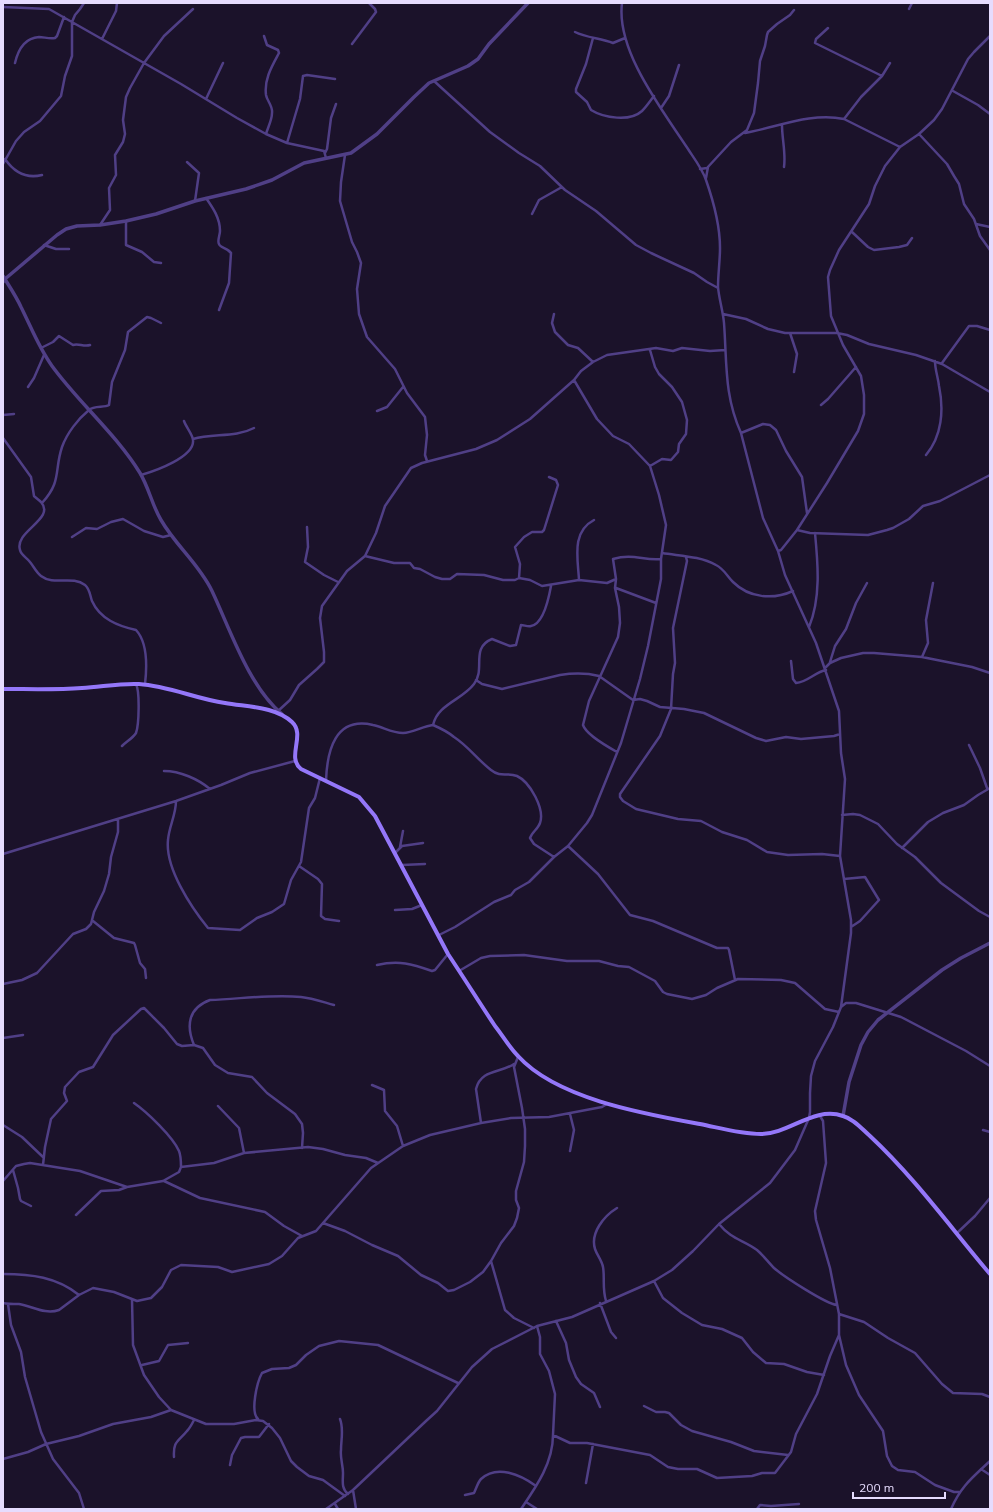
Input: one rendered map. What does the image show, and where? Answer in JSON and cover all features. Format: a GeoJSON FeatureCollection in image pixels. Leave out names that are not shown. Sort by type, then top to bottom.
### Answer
{"type":"FeatureCollection","features":[{"type":"Feature","properties":{"kind":"main road"},"geometry":{"type":"LineString","coordinates":[[3,689],[58,689],[136,684],[169,689],[221,703],[267,710],[282,715],[292,722],[298,732],[295,761],[296,765],[301,769],[351,792],[365,803],[395,853],[448,954],[479,1002],[518,1057],[542,1076],[576,1092],[609,1103],[659,1116],[756,1134],[767,1134],[780,1131],[808,1118],[819,1115],[835,1114],[843,1116],[857,1124],[905,1171],[990,1274]]}},
{"type":"Feature","properties":{"kind":"street"},"geometry":{"type":"LineString","coordinates":[[44,8],[47,3]]}},
{"type":"Feature","properties":{"kind":"street"},"geometry":{"type":"LineString","coordinates":[[3,164],[10,149],[20,136],[40,121],[61,96],[65,76],[72,56],[72,22],[75,15],[84,3]]}},
{"type":"Feature","properties":{"kind":"street"},"geometry":{"type":"LineString","coordinates":[[102,39],[116,11],[117,3]]}},
{"type":"Feature","properties":{"kind":"street"},"geometry":{"type":"LineString","coordinates":[[352,44],[376,12],[369,3]]}},
{"type":"Feature","properties":{"kind":"street"},"geometry":{"type":"LineString","coordinates":[[282,715],[272,706],[252,675],[229,631],[204,577],[161,520],[142,475],[125,452],[69,389],[44,354],[19,303],[4,279],[44,245],[66,229],[77,226],[100,225],[126,221],[172,210],[195,201],[246,189],[272,180],[304,163],[345,155],[365,144],[414,97],[434,81],[468,66],[478,59],[489,44],[528,3]]}},
{"type":"Feature","properties":{"kind":"street"},"geometry":{"type":"LineString","coordinates":[[326,1509],[353,1490],[437,1411],[458,1383],[483,1356],[492,1349],[536,1327],[581,1313],[600,1303],[654,1281],[667,1274],[683,1261],[719,1224],[770,1183],[784,1167],[795,1150],[808,1118],[810,1112],[810,1093],[815,1061],[833,1027],[841,1007],[851,927],[840,856],[844,779],[838,711],[825,669],[809,627],[785,575],[778,551],[763,518],[741,433],[729,400],[723,314],[718,288],[720,248],[719,233],[706,179],[635,64],[625,38],[622,25],[622,3]]}},
{"type":"Feature","properties":{"kind":"street"},"geometry":{"type":"LineString","coordinates":[[909,10],[912,3]]}},
{"type":"Feature","properties":{"kind":"street"},"geometry":{"type":"LineString","coordinates":[[3,7],[44,8],[64,17],[266,134],[287,143],[321,150],[325,153]]}},
{"type":"Feature","properties":{"kind":"street"},"geometry":{"type":"LineString","coordinates":[[100,225],[110,210],[108,193],[109,188],[116,176],[115,155],[123,142],[125,134],[122,120],[126,97],[144,63],[164,36],[193,9]]}},
{"type":"Feature","properties":{"kind":"street"},"geometry":{"type":"LineString","coordinates":[[700,169],[705,169],[731,142],[747,130],[754,113],[760,72],[760,61],[766,46],[768,32],[790,15],[794,10]]}},
{"type":"Feature","properties":{"kind":"street"},"geometry":{"type":"LineString","coordinates":[[15,63],[19,50],[28,40],[38,37],[55,38],[64,17]]}},
{"type":"Feature","properties":{"kind":"street"},"geometry":{"type":"LineString","coordinates":[[828,28],[816,39],[815,43],[882,76]]}},
{"type":"Feature","properties":{"kind":"street"},"geometry":{"type":"LineString","coordinates":[[575,32],[605,40],[613,44],[625,38]]}},
{"type":"Feature","properties":{"kind":"street"},"geometry":{"type":"LineString","coordinates":[[264,36],[267,45],[278,50],[279,52],[267,77],[266,95],[272,110],[266,134]]}},
{"type":"Feature","properties":{"kind":"street"},"geometry":{"type":"LineString","coordinates":[[778,551],[781,550],[797,530],[827,483],[862,422],[864,414],[864,395],[861,376],[837,333],[831,316],[828,277],[833,262],[869,204],[875,186],[885,166],[900,147],[919,134],[934,120],[953,91],[968,59],[990,36]]}},
{"type":"Feature","properties":{"kind":"street"},"geometry":{"type":"LineString","coordinates":[[593,38],[586,64],[576,89],[576,92],[587,102],[591,110],[605,116],[632,116],[642,111],[654,96]]}},
{"type":"Feature","properties":{"kind":"street"},"geometry":{"type":"LineString","coordinates":[[206,99],[223,63]]}},
{"type":"Feature","properties":{"kind":"street"},"geometry":{"type":"LineString","coordinates":[[844,118],[861,96],[882,76],[890,63]]}},
{"type":"Feature","properties":{"kind":"street"},"geometry":{"type":"LineString","coordinates":[[661,108],[669,96],[679,65]]}},
{"type":"Feature","properties":{"kind":"street"},"geometry":{"type":"LineString","coordinates":[[287,143],[301,95],[303,76],[307,75],[335,79]]}},
{"type":"Feature","properties":{"kind":"street"},"geometry":{"type":"LineString","coordinates":[[434,81],[490,132],[540,166],[569,193],[596,211],[636,244],[651,253],[694,273],[718,288]]}},
{"type":"Feature","properties":{"kind":"street"},"geometry":{"type":"LineString","coordinates":[[953,91],[978,105],[990,114]]}},
{"type":"Feature","properties":{"kind":"street"},"geometry":{"type":"LineString","coordinates":[[326,158],[325,153],[331,118],[336,104]]}},
{"type":"Feature","properties":{"kind":"street"},"geometry":{"type":"LineString","coordinates":[[744,133],[805,119],[835,117],[844,118],[900,147]]}},
{"type":"Feature","properties":{"kind":"street"},"geometry":{"type":"LineString","coordinates":[[782,124],[783,144],[786,158],[784,167]]}},
{"type":"Feature","properties":{"kind":"street"},"geometry":{"type":"LineString","coordinates":[[919,134],[947,164],[959,184],[964,204],[976,224],[980,236],[990,250]]}},
{"type":"Feature","properties":{"kind":"street"},"geometry":{"type":"LineString","coordinates":[[345,155],[340,201],[352,242],[361,263],[357,289],[359,314],[367,337],[395,369],[403,387],[423,413],[426,421],[427,435],[425,455],[427,462]]}},
{"type":"Feature","properties":{"kind":"street"},"geometry":{"type":"LineString","coordinates":[[5,159],[18,173],[34,177],[42,175]]}},
{"type":"Feature","properties":{"kind":"street"},"geometry":{"type":"LineString","coordinates":[[187,162],[197,171],[199,176],[195,201]]}},
{"type":"Feature","properties":{"kind":"street"},"geometry":{"type":"LineString","coordinates":[[706,179],[709,165]]}},
{"type":"Feature","properties":{"kind":"street"},"geometry":{"type":"LineString","coordinates":[[532,214],[539,200],[562,187]]}},
{"type":"Feature","properties":{"kind":"street"},"geometry":{"type":"LineString","coordinates":[[206,198],[215,211],[219,223],[220,230],[218,244],[229,250],[231,254],[229,283],[219,310]]}},
{"type":"Feature","properties":{"kind":"street"},"geometry":{"type":"LineString","coordinates":[[126,221],[126,245],[142,252],[154,262],[162,263]]}},
{"type":"Feature","properties":{"kind":"street"},"geometry":{"type":"LineString","coordinates":[[976,224],[990,227]]}},
{"type":"Feature","properties":{"kind":"street"},"geometry":{"type":"LineString","coordinates":[[852,232],[868,247],[874,250],[903,246],[910,243],[912,238]]}},
{"type":"Feature","properties":{"kind":"street"},"geometry":{"type":"LineString","coordinates":[[44,245],[56,249],[69,249]]}},
{"type":"Feature","properties":{"kind":"street"},"geometry":{"type":"LineString","coordinates":[[554,314],[552,323],[556,332],[568,345],[578,348],[593,362]]}},
{"type":"Feature","properties":{"kind":"street"},"geometry":{"type":"LineString","coordinates":[[723,314],[752,321],[768,330],[790,333],[847,334],[869,344],[935,361],[951,368],[990,392]]}},
{"type":"Feature","properties":{"kind":"street"},"geometry":{"type":"LineString","coordinates":[[42,503],[56,483],[62,446],[78,420],[89,410],[109,406],[112,382],[117,367],[123,356],[130,330],[147,317],[161,323]]}},
{"type":"Feature","properties":{"kind":"street"},"geometry":{"type":"LineString","coordinates":[[942,364],[969,326],[977,326],[990,330]]}},
{"type":"Feature","properties":{"kind":"street"},"geometry":{"type":"LineString","coordinates":[[790,333],[797,354],[794,372]]}},
{"type":"Feature","properties":{"kind":"street"},"geometry":{"type":"LineString","coordinates":[[41,348],[53,342],[59,336],[72,344],[90,345]]}},
{"type":"Feature","properties":{"kind":"street"},"geometry":{"type":"LineString","coordinates":[[278,710],[290,700],[299,685],[324,662],[320,612],[328,596],[338,582],[365,556],[376,533],[385,506],[411,468],[427,462],[472,450],[497,440],[530,419],[574,380],[581,371],[593,362],[607,355],[656,348],[674,351],[682,348],[710,351],[725,350]]}},
{"type":"Feature","properties":{"kind":"street"},"geometry":{"type":"LineString","coordinates":[[650,350],[655,367],[659,374],[672,387],[682,402],[688,425],[686,434],[679,444],[676,455],[671,460],[662,459],[650,466]]}},
{"type":"Feature","properties":{"kind":"street"},"geometry":{"type":"LineString","coordinates":[[28,387],[34,378],[44,354]]}},
{"type":"Feature","properties":{"kind":"street"},"geometry":{"type":"LineString","coordinates":[[926,455],[932,448],[941,426],[940,391],[935,361]]}},
{"type":"Feature","properties":{"kind":"street"},"geometry":{"type":"LineString","coordinates":[[821,405],[856,367]]}},
{"type":"Feature","properties":{"kind":"street"},"geometry":{"type":"LineString","coordinates":[[439,935],[455,927],[494,902],[510,895],[515,890],[529,882],[554,857],[568,846],[587,823],[624,734],[648,646],[661,579],[661,559],[665,519],[659,495],[650,466],[629,444],[613,436],[597,419],[574,380]]}},
{"type":"Feature","properties":{"kind":"street"},"geometry":{"type":"LineString","coordinates":[[377,411],[387,407],[403,387]]}},
{"type":"Feature","properties":{"kind":"street"},"geometry":{"type":"LineString","coordinates":[[3,415],[14,414]]}},
{"type":"Feature","properties":{"kind":"street"},"geometry":{"type":"LineString","coordinates":[[142,475],[156,471],[184,457],[192,448],[193,439],[184,420]]}},
{"type":"Feature","properties":{"kind":"street"},"geometry":{"type":"LineString","coordinates":[[741,433],[762,424],[770,425],[776,430],[786,451],[802,477],[807,513]]}},
{"type":"Feature","properties":{"kind":"street"},"geometry":{"type":"LineString","coordinates":[[193,439],[206,436],[241,433],[254,428]]}},
{"type":"Feature","properties":{"kind":"street"},"geometry":{"type":"LineString","coordinates":[[3,438],[31,477],[34,496],[42,503],[43,514],[38,522],[28,530],[21,539],[19,546],[22,553],[37,572],[45,578],[61,581],[76,580],[86,586],[92,600],[104,616],[112,622],[136,630],[139,633],[145,653],[146,674],[144,685],[138,696]]}},
{"type":"Feature","properties":{"kind":"street"},"geometry":{"type":"LineString","coordinates":[[797,530],[815,533],[868,535],[894,528],[923,506],[940,501],[990,475]]}},
{"type":"Feature","properties":{"kind":"street"},"geometry":{"type":"LineString","coordinates":[[519,578],[520,564],[514,548],[524,537],[532,532],[544,530],[558,485],[556,480],[549,477]]}},
{"type":"Feature","properties":{"kind":"street"},"geometry":{"type":"LineString","coordinates":[[72,537],[86,528],[97,529],[111,522],[123,519],[144,531],[164,537],[171,535]]}},
{"type":"Feature","properties":{"kind":"street"},"geometry":{"type":"LineString","coordinates":[[580,580],[577,552],[579,538],[582,530],[594,520]]}},
{"type":"Feature","properties":{"kind":"street"},"geometry":{"type":"LineString","coordinates":[[307,527],[308,547],[304,562],[338,582]]}},
{"type":"Feature","properties":{"kind":"street"},"geometry":{"type":"LineString","coordinates":[[809,627],[815,612],[818,573],[815,533]]}},
{"type":"Feature","properties":{"kind":"street"},"geometry":{"type":"LineString","coordinates":[[662,553],[707,560],[725,570],[740,588],[752,593],[770,597],[781,596],[793,592]]}},
{"type":"Feature","properties":{"kind":"street"},"geometry":{"type":"LineString","coordinates":[[365,556],[394,563],[410,563],[414,568],[420,569],[442,579],[450,579],[457,574],[484,575],[503,580],[515,580],[519,578],[530,580],[542,586],[551,586],[580,580],[603,583],[616,579]]}},
{"type":"Feature","properties":{"kind":"street"},"geometry":{"type":"LineString","coordinates":[[617,752],[599,741],[583,727],[584,716],[599,676],[616,642],[619,629],[619,607],[615,588],[616,579],[613,559],[627,556],[656,560],[661,559]]}},
{"type":"Feature","properties":{"kind":"street"},"geometry":{"type":"LineString","coordinates":[[686,557],[687,561],[672,635],[675,663],[671,709],[660,736],[620,794],[620,797],[624,801],[642,811],[678,819],[701,821],[727,834],[747,840],[767,852],[793,855],[822,854],[840,856]]}},
{"type":"Feature","properties":{"kind":"street"},"geometry":{"type":"LineString","coordinates":[[791,661],[794,679],[796,682],[807,679],[825,669],[830,663],[835,646],[846,629],[856,603],[867,583]]}},
{"type":"Feature","properties":{"kind":"street"},"geometry":{"type":"LineString","coordinates":[[922,657],[928,643],[926,616],[933,583]]}},
{"type":"Feature","properties":{"kind":"street"},"geometry":{"type":"LineString","coordinates":[[433,725],[437,714],[470,688],[476,680],[479,671],[479,653],[482,645],[492,639],[510,646],[516,645],[521,625],[530,626],[536,624],[541,618],[547,604],[551,586]]}},
{"type":"Feature","properties":{"kind":"street"},"geometry":{"type":"LineString","coordinates":[[615,588],[656,603]]}},
{"type":"Feature","properties":{"kind":"street"},"geometry":{"type":"LineString","coordinates":[[830,663],[840,658],[863,653],[922,657],[972,667],[990,673]]}},
{"type":"Feature","properties":{"kind":"street"},"geometry":{"type":"LineString","coordinates":[[476,680],[482,684],[502,689],[569,674],[599,676],[633,700],[640,699],[660,707],[684,709],[704,713],[756,738],[766,741],[786,738],[801,739],[834,736],[840,734]]}},
{"type":"Feature","properties":{"kind":"street"},"geometry":{"type":"LineString","coordinates":[[122,746],[134,736],[137,731],[138,690],[136,684]]}},
{"type":"Feature","properties":{"kind":"street"},"geometry":{"type":"LineString","coordinates":[[326,780],[329,750],[345,727],[356,724],[372,724],[403,733],[433,725],[454,736],[497,775],[516,776],[524,780],[538,802],[542,815],[539,825],[530,838],[534,844],[554,857]]}},
{"type":"Feature","properties":{"kind":"street"},"geometry":{"type":"LineString","coordinates":[[902,848],[928,822],[943,813],[964,805],[989,788],[969,745]]}},
{"type":"Feature","properties":{"kind":"street"},"geometry":{"type":"LineString","coordinates":[[3,854],[176,801],[250,773],[295,761]]}},
{"type":"Feature","properties":{"kind":"street"},"geometry":{"type":"LineString","coordinates":[[164,771],[179,772],[199,781],[211,789]]}},
{"type":"Feature","properties":{"kind":"street"},"geometry":{"type":"LineString","coordinates":[[176,801],[167,846],[171,869],[190,903],[208,928],[240,930],[257,918],[281,907],[285,901],[291,880],[299,866],[302,856],[309,808],[315,798],[320,778]]}},
{"type":"Feature","properties":{"kind":"street"},"geometry":{"type":"LineString","coordinates":[[842,815],[860,815],[872,821],[885,830],[891,838],[915,857],[941,883],[979,911],[990,917]]}},
{"type":"Feature","properties":{"kind":"street"},"geometry":{"type":"LineString","coordinates":[[3,984],[22,980],[37,973],[69,939],[78,932],[89,927],[110,874],[111,857],[118,832],[118,819]]}},
{"type":"Feature","properties":{"kind":"street"},"geometry":{"type":"LineString","coordinates":[[400,848],[403,831]]}},
{"type":"Feature","properties":{"kind":"street"},"geometry":{"type":"LineString","coordinates":[[395,853],[405,845],[423,843]]}},
{"type":"Feature","properties":{"kind":"street"},"geometry":{"type":"LineString","coordinates":[[568,846],[598,874],[616,895],[624,909],[630,915],[653,921],[717,948],[728,948],[735,980]]}},
{"type":"Feature","properties":{"kind":"street"},"geometry":{"type":"LineString","coordinates":[[401,865],[425,864]]}},
{"type":"Feature","properties":{"kind":"street"},"geometry":{"type":"LineString","coordinates":[[299,866],[318,879],[322,884],[321,916],[325,919],[339,921]]}},
{"type":"Feature","properties":{"kind":"street"},"geometry":{"type":"LineString","coordinates":[[844,879],[865,877],[879,900],[860,921],[851,927]]}},
{"type":"Feature","properties":{"kind":"street"},"geometry":{"type":"LineString","coordinates":[[395,910],[412,909],[423,904]]}},
{"type":"Feature","properties":{"kind":"street"},"geometry":{"type":"LineString","coordinates":[[93,920],[114,938],[134,943],[140,964],[145,969],[146,978]]}},
{"type":"Feature","properties":{"kind":"street"},"geometry":{"type":"LineString","coordinates":[[843,1116],[850,1082],[861,1045],[868,1032],[885,1013],[902,1002],[942,970],[961,958],[990,944]]}},
{"type":"Feature","properties":{"kind":"street"},"geometry":{"type":"LineString","coordinates":[[377,965],[406,962],[432,971],[435,970],[448,954]]}},
{"type":"Feature","properties":{"kind":"street"},"geometry":{"type":"LineString","coordinates":[[459,971],[481,958],[490,956],[524,955],[566,961],[599,962],[629,968],[655,981],[662,992],[692,999],[706,995],[717,988],[743,978],[788,981],[794,983],[825,1009],[839,1012]]}},
{"type":"Feature","properties":{"kind":"street"},"geometry":{"type":"LineString","coordinates":[[194,1045],[189,1030],[189,1023],[197,1008],[201,1004],[210,1000],[270,996],[302,997],[334,1005]]}},
{"type":"Feature","properties":{"kind":"street"},"geometry":{"type":"LineString","coordinates":[[841,1007],[850,1002],[865,1005],[885,1013],[901,1016],[990,1066]]}},
{"type":"Feature","properties":{"kind":"street"},"geometry":{"type":"LineString","coordinates":[[43,1165],[51,1119],[67,1101],[64,1093],[65,1087],[79,1072],[93,1067],[113,1035],[141,1009],[146,1009],[169,1033],[177,1044],[182,1046],[194,1045],[203,1048],[220,1070],[233,1074],[252,1076],[267,1093],[295,1114],[302,1124],[302,1148]]}},
{"type":"Feature","properties":{"kind":"street"},"geometry":{"type":"LineString","coordinates":[[3,1038],[23,1035]]}},
{"type":"Feature","properties":{"kind":"street"},"geometry":{"type":"LineString","coordinates":[[323,1223],[345,1231],[398,1256],[422,1275],[438,1283],[448,1291],[454,1290],[483,1272],[501,1243],[514,1226],[518,1213],[516,1191],[525,1154],[525,1129],[514,1072],[514,1064],[518,1057]]}},
{"type":"Feature","properties":{"kind":"street"},"geometry":{"type":"LineString","coordinates":[[481,1122],[476,1089],[477,1083],[485,1075],[514,1064]]}},
{"type":"Feature","properties":{"kind":"street"},"geometry":{"type":"LineString","coordinates":[[372,1085],[384,1090],[386,1112],[397,1126],[403,1146]]}},
{"type":"Feature","properties":{"kind":"street"},"geometry":{"type":"LineString","coordinates":[[76,1214],[101,1191],[119,1190],[127,1187],[164,1181],[179,1172],[181,1167],[179,1152],[175,1145],[145,1111],[134,1103]]}},
{"type":"Feature","properties":{"kind":"street"},"geometry":{"type":"LineString","coordinates":[[3,1303],[19,1304],[40,1310],[56,1311],[79,1295],[93,1288],[99,1288],[137,1301],[151,1298],[162,1287],[171,1270],[181,1266],[218,1267],[232,1272],[269,1264],[282,1256],[292,1244],[302,1236],[316,1231],[370,1168],[403,1146],[430,1135],[481,1122],[512,1118],[570,1114],[602,1107],[609,1103]]}},
{"type":"Feature","properties":{"kind":"street"},"geometry":{"type":"LineString","coordinates":[[218,1106],[239,1128],[244,1153]]}},
{"type":"Feature","properties":{"kind":"street"},"geometry":{"type":"LineString","coordinates":[[570,1114],[574,1130],[570,1151]]}},
{"type":"Feature","properties":{"kind":"street"},"geometry":{"type":"LineString","coordinates":[[819,1115],[824,1121],[826,1163],[815,1211],[816,1220],[830,1268],[839,1314],[839,1335],[846,1365],[859,1395],[880,1425],[885,1440],[887,1456],[892,1466],[898,1470],[915,1472],[935,1485],[954,1492],[959,1492]]}},
{"type":"Feature","properties":{"kind":"street"},"geometry":{"type":"LineString","coordinates":[[3,1125],[22,1137],[43,1158]]}},
{"type":"Feature","properties":{"kind":"street"},"geometry":{"type":"LineString","coordinates":[[983,1130],[990,1132]]}},
{"type":"Feature","properties":{"kind":"street"},"geometry":{"type":"LineString","coordinates":[[181,1167],[214,1163],[244,1153],[302,1148],[323,1149],[345,1155],[366,1158],[378,1163]]}},
{"type":"Feature","properties":{"kind":"street"},"geometry":{"type":"LineString","coordinates":[[3,1181],[12,1169],[16,1166],[24,1164],[43,1165],[80,1171],[127,1187]]}},
{"type":"Feature","properties":{"kind":"street"},"geometry":{"type":"LineString","coordinates":[[12,1169],[21,1201],[31,1206]]}},
{"type":"Feature","properties":{"kind":"street"},"geometry":{"type":"LineString","coordinates":[[164,1181],[200,1198],[265,1212],[284,1226],[302,1236]]}},
{"type":"Feature","properties":{"kind":"street"},"geometry":{"type":"LineString","coordinates":[[957,1233],[975,1216],[990,1198]]}},
{"type":"Feature","properties":{"kind":"street"},"geometry":{"type":"LineString","coordinates":[[606,1301],[603,1288],[603,1266],[595,1249],[594,1236],[596,1230],[617,1208]]}},
{"type":"Feature","properties":{"kind":"street"},"geometry":{"type":"LineString","coordinates":[[719,1224],[729,1235],[759,1252],[774,1268],[786,1277],[828,1302],[837,1305]]}},
{"type":"Feature","properties":{"kind":"street"},"geometry":{"type":"LineString","coordinates":[[491,1261],[505,1310],[514,1318],[536,1327],[540,1336],[540,1354],[549,1371],[555,1394],[550,1459],[536,1486],[521,1509]]}},
{"type":"Feature","properties":{"kind":"street"},"geometry":{"type":"LineString","coordinates":[[3,1274],[43,1277],[65,1285],[79,1295]]}},
{"type":"Feature","properties":{"kind":"street"},"geometry":{"type":"LineString","coordinates":[[654,1281],[663,1298],[682,1313],[702,1325],[722,1330],[742,1338],[753,1352],[766,1363],[784,1364],[807,1372],[824,1375]]}},
{"type":"Feature","properties":{"kind":"street"},"geometry":{"type":"LineString","coordinates":[[132,1299],[133,1345],[142,1365],[144,1375],[170,1410],[194,1420],[210,1424],[234,1424],[259,1420]]}},
{"type":"Feature","properties":{"kind":"street"},"geometry":{"type":"LineString","coordinates":[[600,1303],[616,1338]]}},
{"type":"Feature","properties":{"kind":"street"},"geometry":{"type":"LineString","coordinates":[[8,1304],[11,1325],[21,1352],[33,1406],[46,1444],[53,1459],[79,1493],[84,1509]]}},
{"type":"Feature","properties":{"kind":"street"},"geometry":{"type":"LineString","coordinates":[[839,1314],[864,1322],[888,1338],[915,1353],[934,1376],[953,1392],[982,1394],[990,1397]]}},
{"type":"Feature","properties":{"kind":"street"},"geometry":{"type":"LineString","coordinates":[[556,1321],[566,1343],[569,1360],[576,1377],[581,1384],[594,1393],[600,1407]]}},
{"type":"Feature","properties":{"kind":"street"},"geometry":{"type":"LineString","coordinates":[[553,1435],[570,1443],[593,1444],[650,1455],[668,1467],[678,1469],[697,1469],[723,1479],[752,1476],[762,1473],[775,1473],[793,1447],[796,1434],[817,1394],[839,1335]]}},
{"type":"Feature","properties":{"kind":"street"},"geometry":{"type":"LineString","coordinates":[[345,1496],[323,1480],[309,1476],[296,1467],[291,1461],[280,1438],[269,1424],[259,1420],[255,1416],[255,1399],[262,1373],[272,1369],[296,1366],[306,1355],[319,1346],[334,1341],[378,1345],[458,1383]]}},
{"type":"Feature","properties":{"kind":"street"},"geometry":{"type":"LineString","coordinates":[[142,1365],[160,1361],[168,1345],[188,1343]]}},
{"type":"Feature","properties":{"kind":"street"},"geometry":{"type":"LineString","coordinates":[[644,1406],[656,1412],[669,1413],[681,1425],[692,1431],[731,1442],[754,1451],[788,1455]]}},
{"type":"Feature","properties":{"kind":"street"},"geometry":{"type":"LineString","coordinates":[[3,1459],[28,1452],[46,1444],[79,1436],[113,1424],[151,1417],[170,1410]]}},
{"type":"Feature","properties":{"kind":"street"},"geometry":{"type":"LineString","coordinates":[[250,1421],[255,1412]]}},
{"type":"Feature","properties":{"kind":"street"},"geometry":{"type":"LineString","coordinates":[[340,1419],[342,1430],[341,1451],[343,1483],[344,1490],[348,1494]]}},
{"type":"Feature","properties":{"kind":"street"},"geometry":{"type":"LineString","coordinates":[[174,1457],[174,1450],[177,1441],[188,1430],[194,1420]]}},
{"type":"Feature","properties":{"kind":"street"},"geometry":{"type":"LineString","coordinates":[[230,1465],[232,1454],[241,1438],[245,1436],[260,1438],[269,1424]]}},
{"type":"Feature","properties":{"kind":"street"},"geometry":{"type":"LineString","coordinates":[[586,1483],[593,1444]]}},
{"type":"Feature","properties":{"kind":"street"},"geometry":{"type":"LineString","coordinates":[[951,1509],[959,1492],[990,1461]]}},
{"type":"Feature","properties":{"kind":"street"},"geometry":{"type":"LineString","coordinates":[[981,1469],[990,1475]]}},
{"type":"Feature","properties":{"kind":"street"},"geometry":{"type":"LineString","coordinates":[[465,1495],[474,1493],[482,1479],[496,1472],[518,1475],[536,1486]]}},
{"type":"Feature","properties":{"kind":"street"},"geometry":{"type":"LineString","coordinates":[[353,1490],[356,1509]]}},
{"type":"Feature","properties":{"kind":"street"},"geometry":{"type":"LineString","coordinates":[[526,1502],[537,1509]]}},
{"type":"Feature","properties":{"kind":"street"},"geometry":{"type":"LineString","coordinates":[[335,1504],[338,1509]]}},
{"type":"Feature","properties":{"kind":"street"},"geometry":{"type":"LineString","coordinates":[[757,1509],[760,1505],[771,1506],[799,1504]]}}]}
